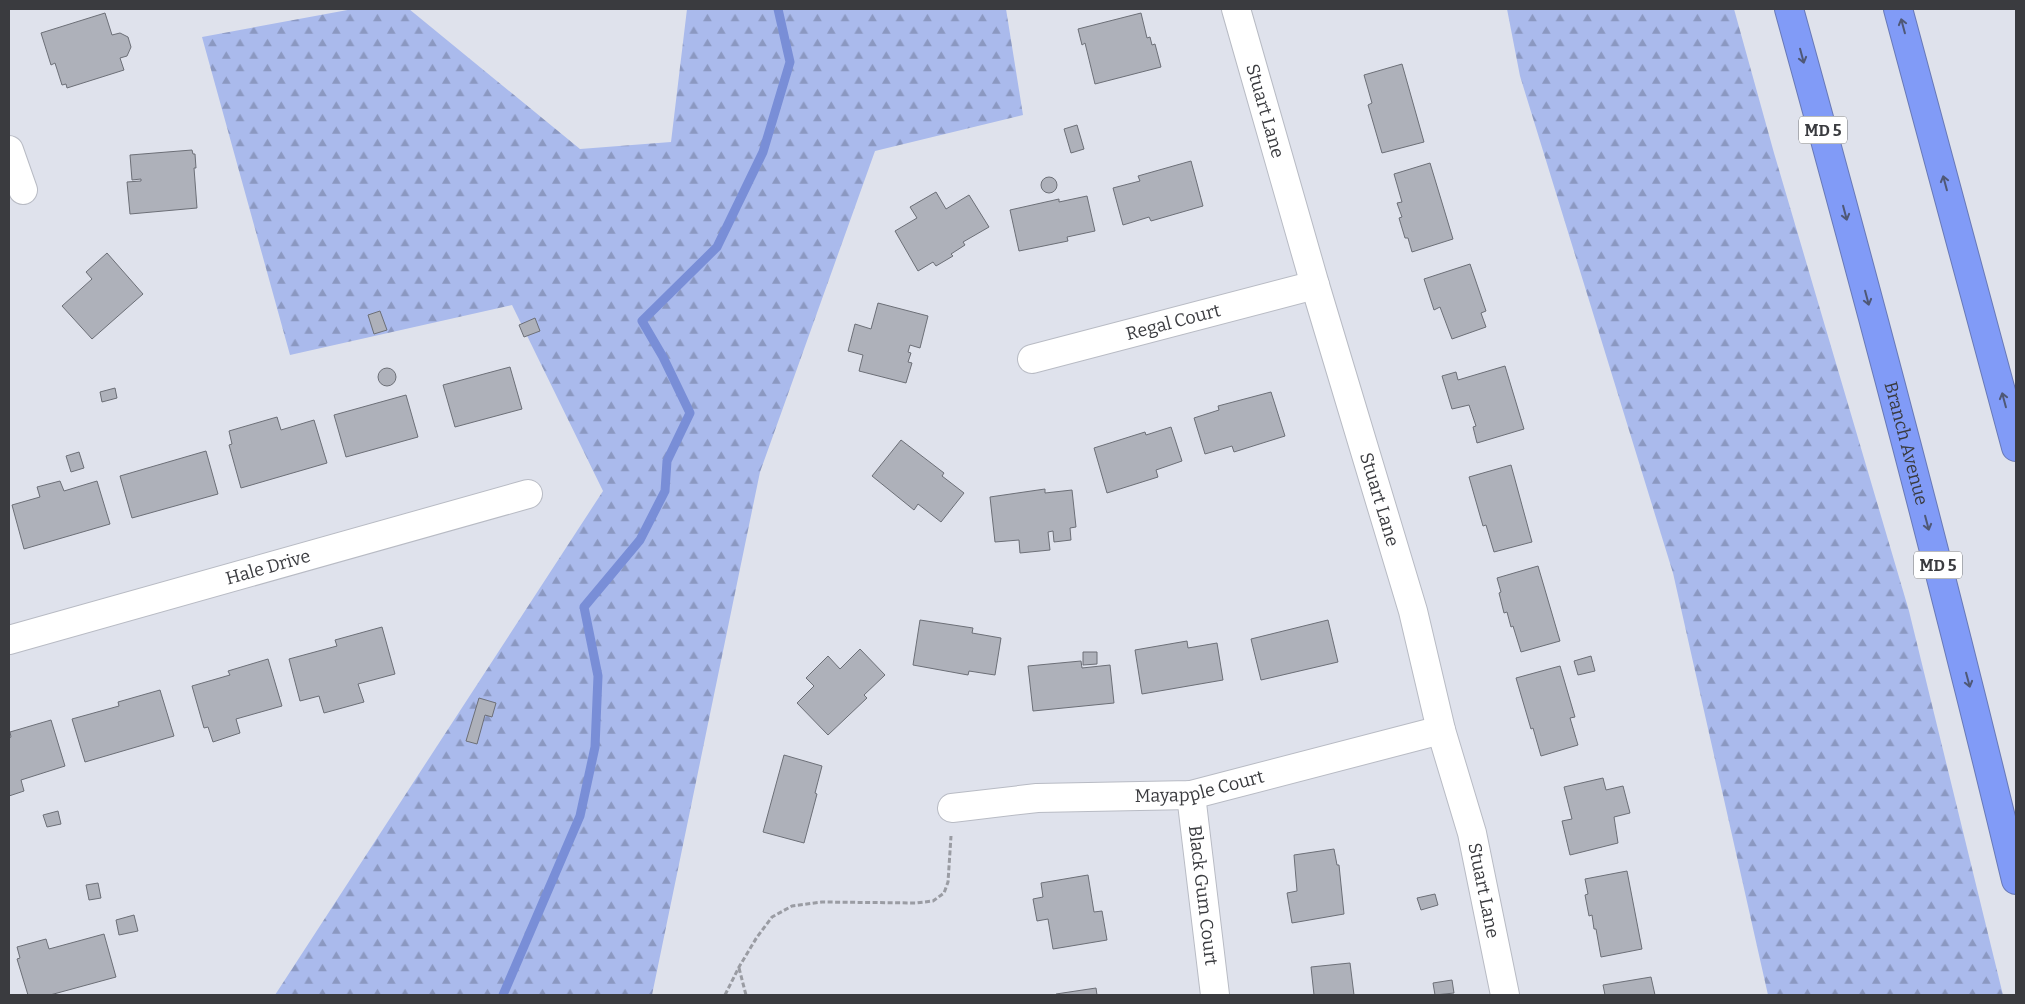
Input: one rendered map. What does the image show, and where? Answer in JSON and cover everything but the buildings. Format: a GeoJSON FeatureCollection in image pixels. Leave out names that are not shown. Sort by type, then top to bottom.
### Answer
{"type":"FeatureCollection","features":[{"type":"Feature","properties":{"kind":"highway","name":"Branch Avenue"},"geometry":{"type":"LineString","coordinates":[[1789,9],[1974,701],[2016,880]]}},
{"type":"Feature","properties":{"kind":"highway"},"geometry":{"type":"LineString","coordinates":[[1898,9],[2016,447]]}},
{"type":"Feature","properties":{"kind":"street","name":"Stuart Lane"},"geometry":{"type":"LineString","coordinates":[[1236,9],[1315,285],[1413,611],[1442,730],[1472,833],[1505,995]]}},
{"type":"Feature","properties":{"kind":"street"},"geometry":{"type":"LineString","coordinates":[[9,150],[22,190]]}},
{"type":"Feature","properties":{"kind":"street","name":"Regal Court"},"geometry":{"type":"LineString","coordinates":[[1032,359],[1315,285]]}},
{"type":"Feature","properties":{"kind":"street","name":"Hale Drive"},"geometry":{"type":"LineString","coordinates":[[9,640],[528,494]]}},
{"type":"Feature","properties":{"kind":"street","name":"Mayapple Court"},"geometry":{"type":"LineString","coordinates":[[952,808],[1037,798],[1190,795],[1442,730]]}},
{"type":"Feature","properties":{"kind":"street","name":"Black Gum Court"},"geometry":{"type":"LineString","coordinates":[[1190,795],[1215,995]]}},
{"type":"Feature","properties":{"kind":"path"},"geometry":{"type":"LineString","coordinates":[[725,995],[757,937],[772,917],[792,906],[822,902],[916,903],[933,901],[944,893],[948,882],[952,808]]}},
{"type":"Feature","properties":{"kind":"path"},"geometry":{"type":"LineString","coordinates":[[739,967],[746,995]]}},
{"type":"Feature","properties":{"kind":"green space"},"geometry":{"type":"Polygon","coordinates":[[[353,9],[409,9],[580,149],[671,142],[687,9],[1006,9],[1023,115],[875,151],[760,472],[652,995],[275,995],[603,491],[512,305],[290,355],[202,37],[353,9]]]}},
{"type":"Feature","properties":{"kind":"green space"},"geometry":{"type":"Polygon","coordinates":[[[1507,9],[1734,9],[1774,153],[1909,611],[2003,995],[1768,995],[1673,573],[1520,76],[1507,9]]]}},
{"type":"Feature","properties":{"kind":"waterway"},"geometry":{"type":"LineString","coordinates":[[503,995],[580,816],[595,747],[598,676],[584,607],[640,540],[665,491],[667,461],[690,413],[663,357],[642,321],[717,247],[763,152],[790,62],[778,9]]}}]}
